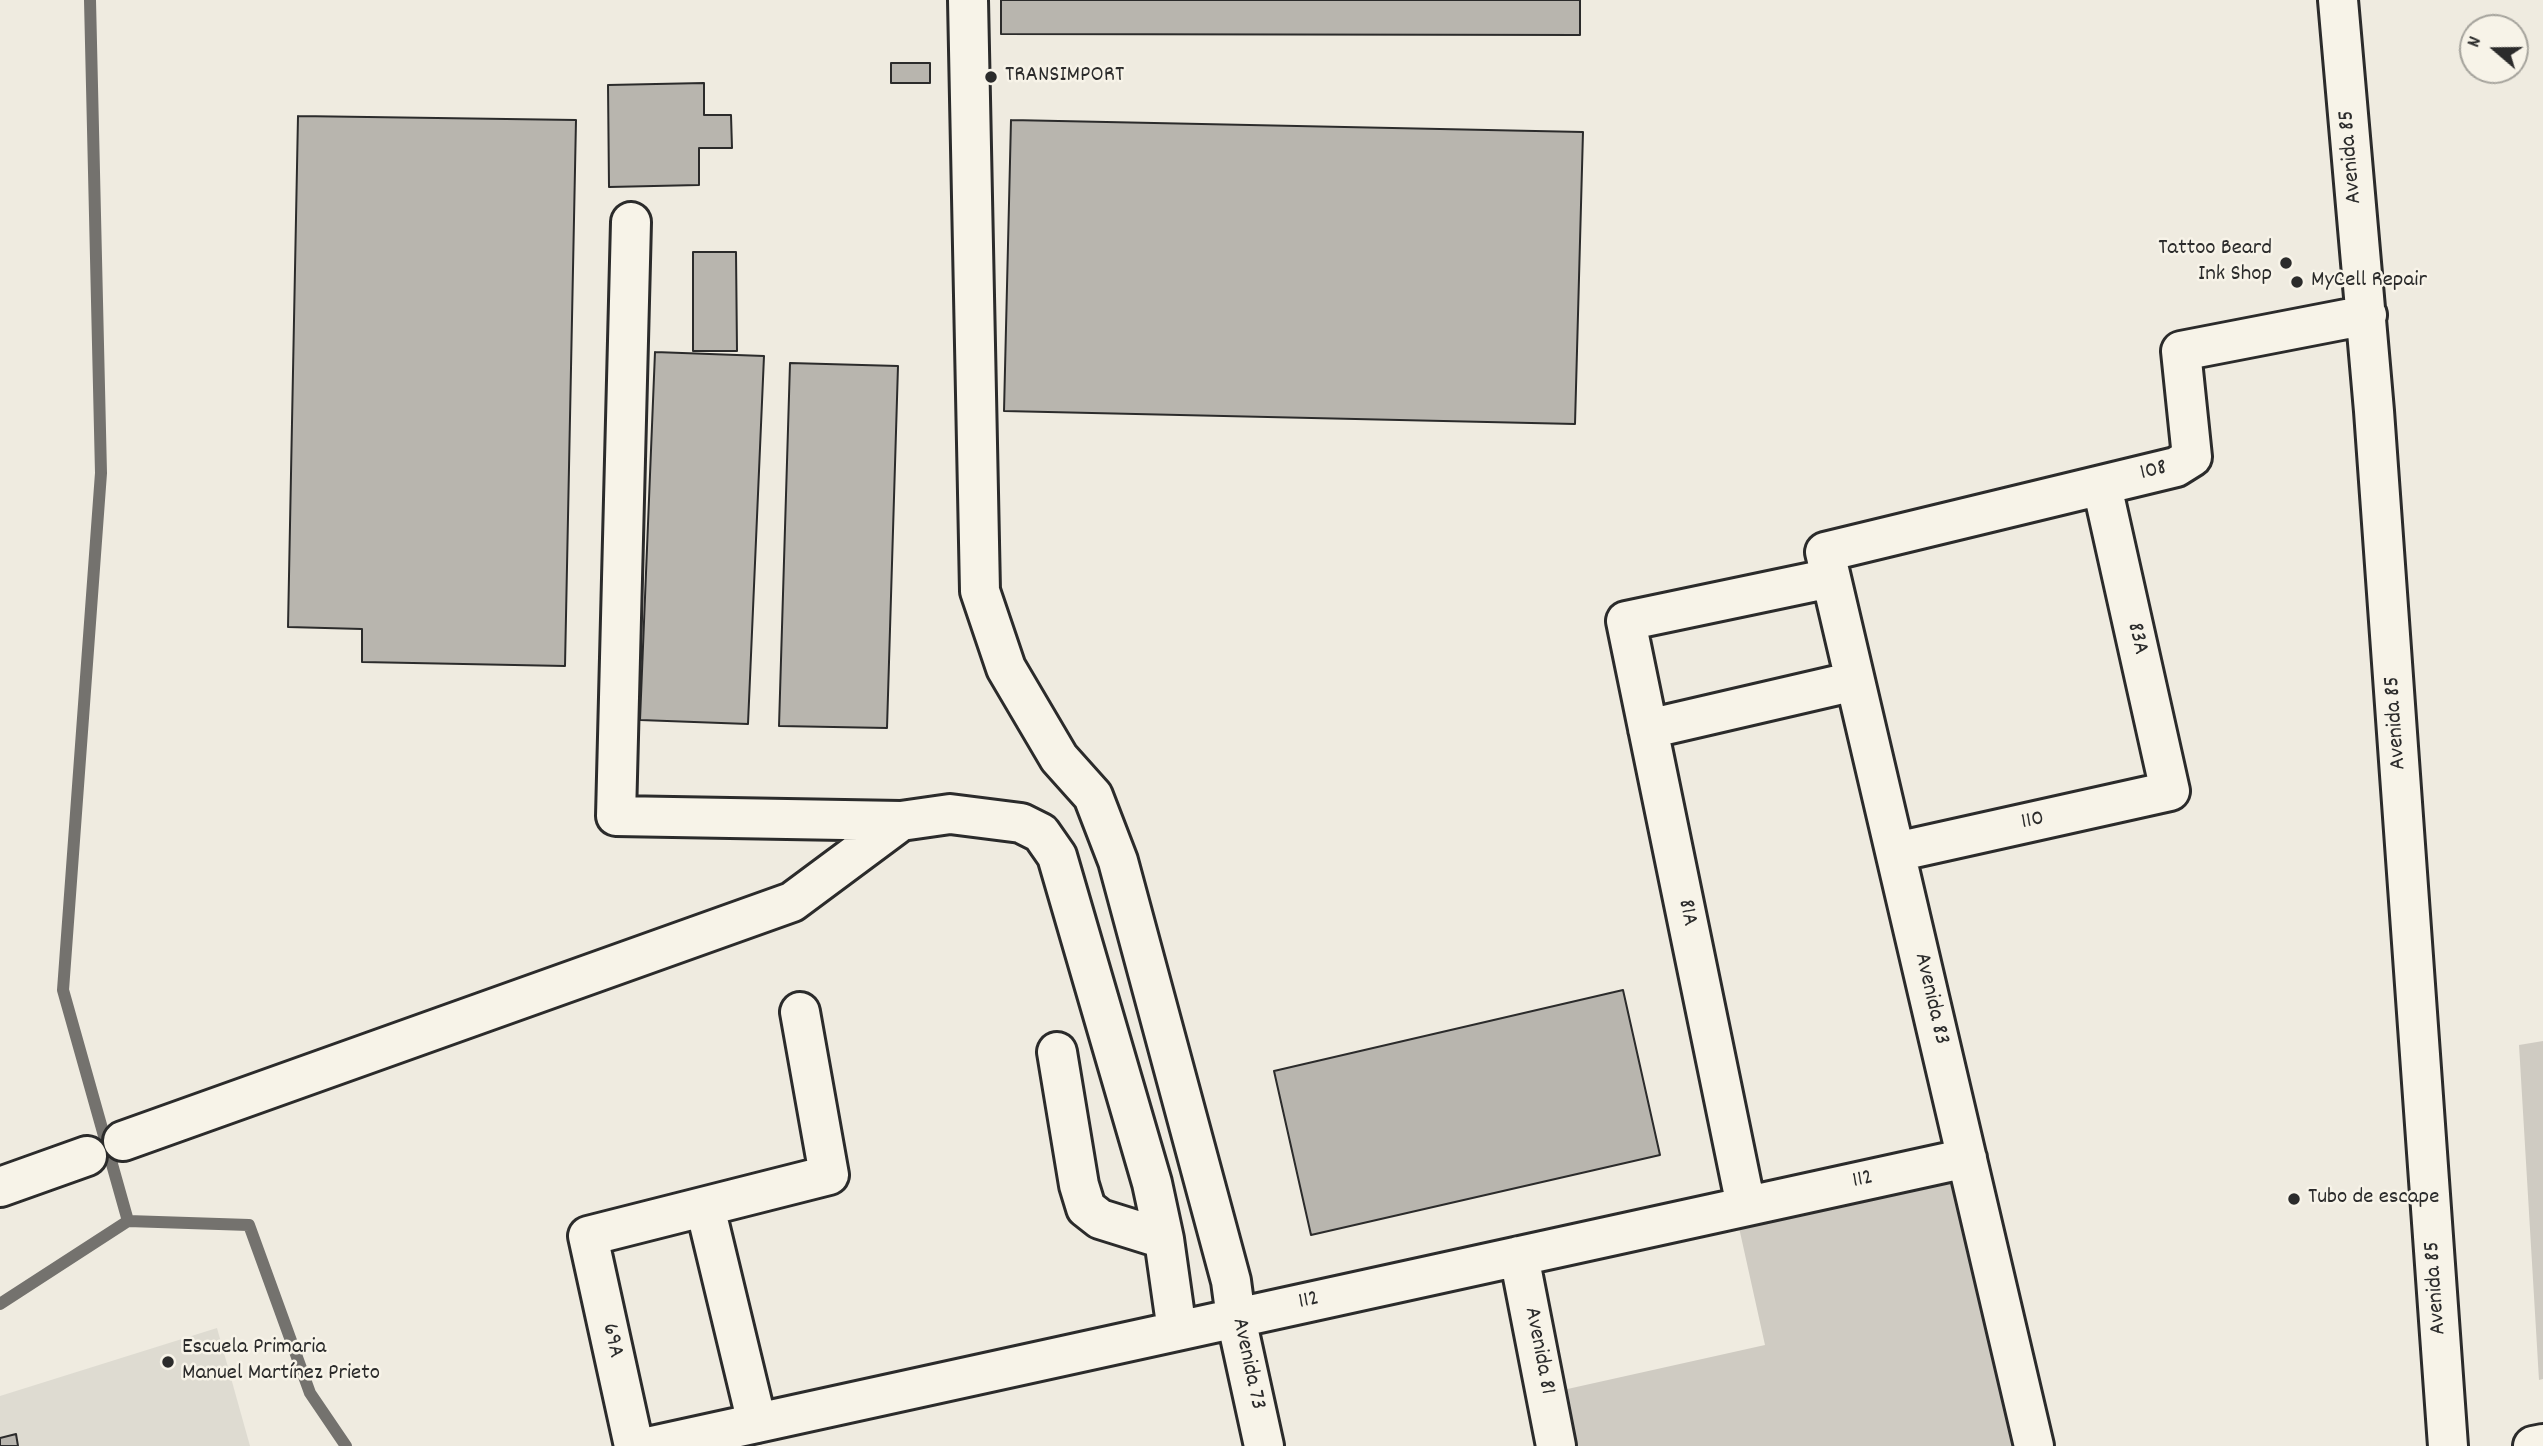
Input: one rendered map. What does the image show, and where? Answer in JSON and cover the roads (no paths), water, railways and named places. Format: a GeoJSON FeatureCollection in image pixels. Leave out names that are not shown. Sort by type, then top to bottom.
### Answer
{"type":"FeatureCollection","features":[{"type":"Feature","properties":{"kind":"street","name":"Avenida 73"},"geometry":{"type":"LineString","coordinates":[[968,0],[980,591],[1006,668],[1059,758],[1093,796],[1118,861],[1231,1281],[1236,1318],[1264,1446]]}},
{"type":"Feature","properties":{"kind":"street","name":"Avenida 85"},"geometry":{"type":"LineString","coordinates":[[2338,0],[2367,315],[2448,1446]]}},
{"type":"Feature","properties":{"kind":"street"},"geometry":{"type":"LineString","coordinates":[[631,222],[616,816],[901,821],[950,814],[1021,823],[1041,833],[1057,856],[1152,1183],[1164,1239],[1177,1331]]}},
{"type":"Feature","properties":{"kind":"street","name":"108"},"geometry":{"type":"LineString","coordinates":[[1626,621],[2176,467],[2192,457],[2181,351],[2367,315]]}},
{"type":"Feature","properties":{"kind":"street","name":"83A"},"geometry":{"type":"LineString","coordinates":[[2102,486],[2170,791]]}},
{"type":"Feature","properties":{"kind":"street","name":"Avenida 83"},"geometry":{"type":"LineString","coordinates":[[1828,565],[2034,1446]]}},
{"type":"Feature","properties":{"kind":"street","name":"81A"},"geometry":{"type":"LineString","coordinates":[[1626,621],[1746,1206]]}},
{"type":"Feature","properties":{"kind":"street"},"geometry":{"type":"LineString","coordinates":[[1648,729],[1855,681]]}},
{"type":"Feature","properties":{"kind":"street","name":"110"},"geometry":{"type":"LineString","coordinates":[[1896,852],[2170,791]]}},
{"type":"Feature","properties":{"kind":"street"},"geometry":{"type":"LineString","coordinates":[[123,1141],[792,902],[901,821]]}},
{"type":"Feature","properties":{"kind":"street"},"geometry":{"type":"LineString","coordinates":[[757,1423],[705,1207],[829,1175],[800,1012]]}},
{"type":"Feature","properties":{"kind":"street"},"geometry":{"type":"LineString","coordinates":[[1057,1052],[1079,1185],[1086,1208],[1100,1219],[1164,1239]]}},
{"type":"Feature","properties":{"kind":"street"},"geometry":{"type":"LineString","coordinates":[[0,1187],[87,1156]]}},
{"type":"Feature","properties":{"kind":"street","name":"112"},"geometry":{"type":"LineString","coordinates":[[652,1446],[1967,1158]]}},
{"type":"Feature","properties":{"kind":"street","name":"69A"},"geometry":{"type":"LineString","coordinates":[[634,1446],[588,1236],[705,1207]]}},
{"type":"Feature","properties":{"kind":"street","name":"Avenida 81"},"geometry":{"type":"LineString","coordinates":[[1519,1256],[1556,1446]]}},
{"type":"Feature","properties":{"kind":"street"},"geometry":{"type":"LineString","coordinates":[[2533,1446],[2543,1444]]}},
{"type":"Feature","properties":{"kind":"waterway"},"geometry":{"type":"LineString","coordinates":[[90,0],[101,473],[63,990],[128,1221]]}},
{"type":"Feature","properties":{"kind":"waterway"},"geometry":{"type":"LineString","coordinates":[[0,1304],[128,1221],[249,1225],[310,1393],[346,1446]]}},
{"type":"Feature","properties":{"kind":"place","name":"TRANSIMPORT"},"geometry":{"type":"Point","coordinates":[991,77]}},
{"type":"Feature","properties":{"kind":"place","name":"Tattoo Beard Ink Shop"},"geometry":{"type":"Point","coordinates":[2286,263]}},
{"type":"Feature","properties":{"kind":"place","name":"MyCell Repair"},"geometry":{"type":"Point","coordinates":[2297,282]}},
{"type":"Feature","properties":{"kind":"place","name":"Tubo de escape"},"geometry":{"type":"Point","coordinates":[2294,1199]}},
{"type":"Feature","properties":{"kind":"place","name":"Escuela Primaria Manuel Martínez Prieto"},"geometry":{"type":"Point","coordinates":[168,1362]}}]}
